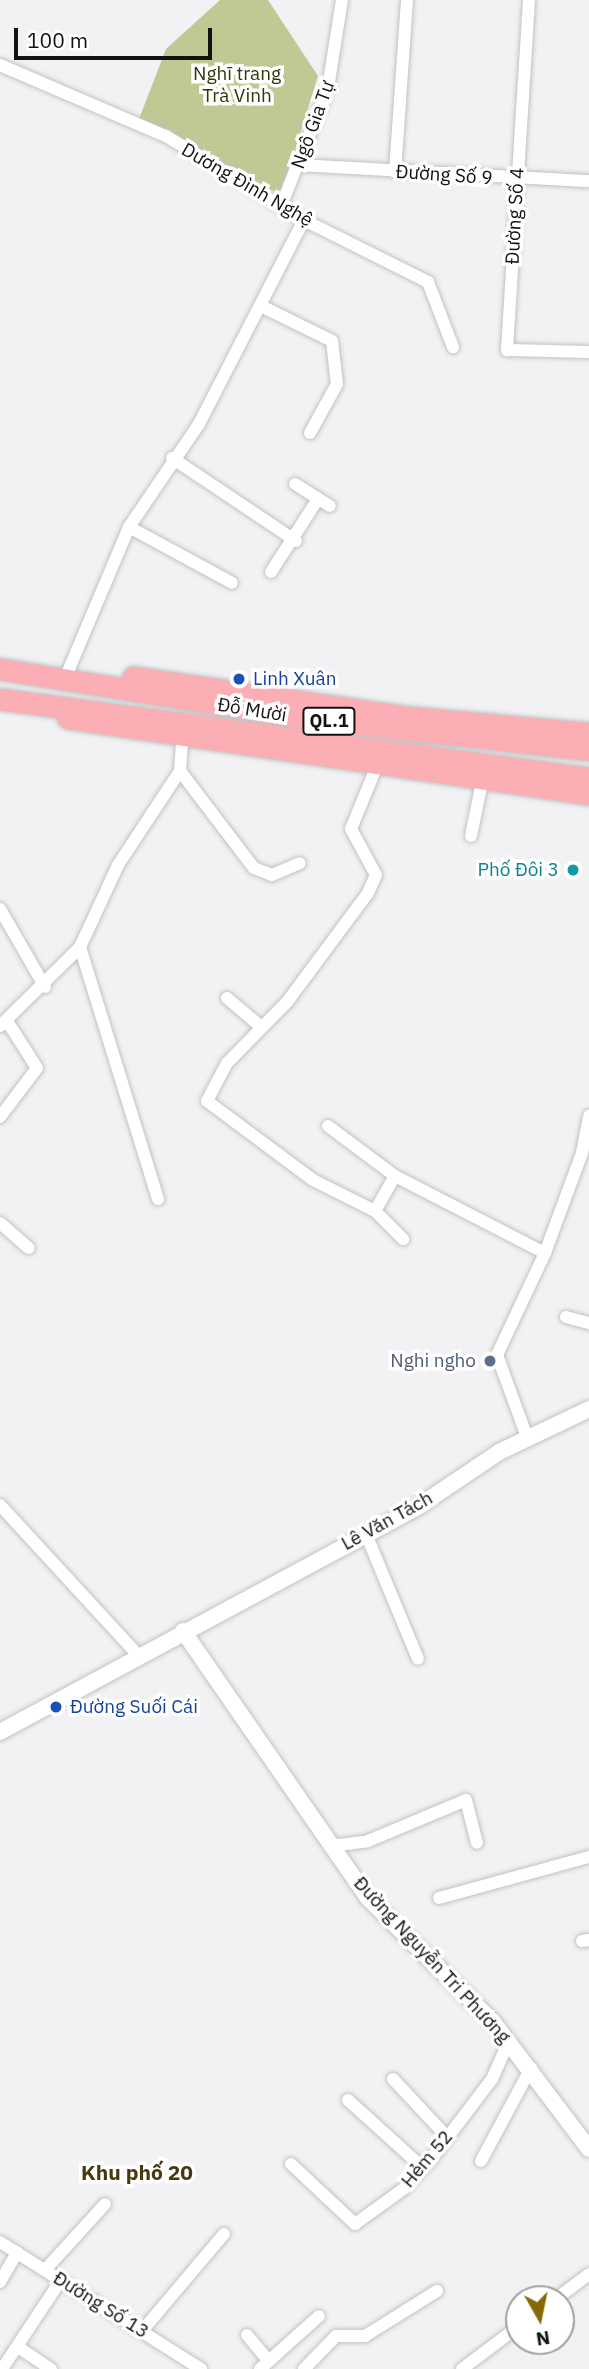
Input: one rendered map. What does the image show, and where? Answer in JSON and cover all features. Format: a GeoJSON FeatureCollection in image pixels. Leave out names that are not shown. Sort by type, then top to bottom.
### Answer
{"type":"FeatureCollection","features":[{"type":"Feature","properties":{"kind":"highway","name":"Đỗ Mười"},"geometry":{"type":"LineString","coordinates":[[0,656],[66,675],[402,731],[589,750]]}},
{"type":"Feature","properties":{"kind":"highway","name":"Đỗ Mười"},"geometry":{"type":"LineString","coordinates":[[0,669],[408,717],[589,733]]}},
{"type":"Feature","properties":{"kind":"highway","name":"Đỗ Mười"},"geometry":{"type":"LineString","coordinates":[[0,699],[37,706],[58,716],[182,739],[376,768],[589,794]]}},
{"type":"Feature","properties":{"kind":"highway","name":"Đỗ Mười"},"geometry":{"type":"LineString","coordinates":[[37,706],[63,704],[589,778]]}},
{"type":"Feature","properties":{"kind":"main road","name":"Lê Văn Tách"},"geometry":{"type":"LineString","coordinates":[[0,1732],[136,1653],[366,1534],[527,1437],[589,1410]]}},
{"type":"Feature","properties":{"kind":"main road","name":"Đường Nguyễn Tri Phương"},"geometry":{"type":"LineString","coordinates":[[183,1631],[368,1898],[509,2041],[585,2132],[589,2149]]}},
{"type":"Feature","properties":{"kind":"street","name":"Ngô Gia Tự"},"geometry":{"type":"LineString","coordinates":[[281,206],[300,165],[328,88],[342,0]]}},
{"type":"Feature","properties":{"kind":"street"},"geometry":{"type":"LineString","coordinates":[[395,172],[407,0]]}},
{"type":"Feature","properties":{"kind":"street","name":"Đường Số 4"},"geometry":{"type":"LineString","coordinates":[[529,0],[507,350],[589,352]]}},
{"type":"Feature","properties":{"kind":"street","name":"Dương Đình Nghệ"},"geometry":{"type":"LineString","coordinates":[[0,65],[166,135],[304,220],[428,282],[453,347]]}},
{"type":"Feature","properties":{"kind":"street","name":"Đường Số 9"},"geometry":{"type":"LineString","coordinates":[[300,165],[589,181]]}},
{"type":"Feature","properties":{"kind":"street"},"geometry":{"type":"LineString","coordinates":[[66,675],[129,527],[172,458],[199,424],[304,220]]}},
{"type":"Feature","properties":{"kind":"street"},"geometry":{"type":"LineString","coordinates":[[261,306],[332,341],[337,384],[310,433]]}},
{"type":"Feature","properties":{"kind":"street"},"geometry":{"type":"LineString","coordinates":[[172,458],[295,540]]}},
{"type":"Feature","properties":{"kind":"street"},"geometry":{"type":"LineString","coordinates":[[271,572],[324,503],[295,484]]}},
{"type":"Feature","properties":{"kind":"street"},"geometry":{"type":"LineString","coordinates":[[129,527],[232,583]]}},
{"type":"Feature","properties":{"kind":"street"},"geometry":{"type":"LineString","coordinates":[[0,1118],[37,1068],[4,1023],[45,987],[80,947],[118,865],[180,771],[182,739]]}},
{"type":"Feature","properties":{"kind":"street"},"geometry":{"type":"LineString","coordinates":[[376,768],[351,829],[376,875],[368,893],[287,1002],[259,1025],[226,1063],[207,1101],[313,1180],[375,1210],[403,1239]]}},
{"type":"Feature","properties":{"kind":"street"},"geometry":{"type":"LineString","coordinates":[[180,771],[254,868],[272,875],[300,863]]}},
{"type":"Feature","properties":{"kind":"street"},"geometry":{"type":"LineString","coordinates":[[471,835],[482,782]]}},
{"type":"Feature","properties":{"kind":"street"},"geometry":{"type":"LineString","coordinates":[[0,909],[45,987]]}},
{"type":"Feature","properties":{"kind":"street"},"geometry":{"type":"LineString","coordinates":[[80,947],[158,1199]]}},
{"type":"Feature","properties":{"kind":"street"},"geometry":{"type":"LineString","coordinates":[[227,998],[259,1025]]}},
{"type":"Feature","properties":{"kind":"street"},"geometry":{"type":"LineString","coordinates":[[527,1437],[497,1355],[545,1253],[582,1153],[589,1116]]}},
{"type":"Feature","properties":{"kind":"street"},"geometry":{"type":"LineString","coordinates":[[328,1126],[396,1176],[545,1253]]}},
{"type":"Feature","properties":{"kind":"street"},"geometry":{"type":"LineString","coordinates":[[375,1210],[396,1176]]}},
{"type":"Feature","properties":{"kind":"street"},"geometry":{"type":"LineString","coordinates":[[0,1223],[29,1248]]}},
{"type":"Feature","properties":{"kind":"street"},"geometry":{"type":"LineString","coordinates":[[566,1317],[589,1323]]}},
{"type":"Feature","properties":{"kind":"street"},"geometry":{"type":"LineString","coordinates":[[0,1505],[136,1653]]}},
{"type":"Feature","properties":{"kind":"street"},"geometry":{"type":"LineString","coordinates":[[366,1534],[418,1659]]}},
{"type":"Feature","properties":{"kind":"street"},"geometry":{"type":"LineString","coordinates":[[330,1846],[368,1841],[467,1800],[477,1843]]}},
{"type":"Feature","properties":{"kind":"street"},"geometry":{"type":"LineString","coordinates":[[439,1898],[589,1857]]}},
{"type":"Feature","properties":{"kind":"street","name":"Hẻm 52"},"geometry":{"type":"LineString","coordinates":[[291,2164],[355,2224],[423,2168],[492,2079],[509,2041]]}},
{"type":"Feature","properties":{"kind":"street"},"geometry":{"type":"LineString","coordinates":[[481,2161],[531,2068]]}},
{"type":"Feature","properties":{"kind":"street"},"geometry":{"type":"LineString","coordinates":[[393,2079],[447,2137]]}},
{"type":"Feature","properties":{"kind":"street"},"geometry":{"type":"LineString","coordinates":[[348,2100],[423,2168]]}},
{"type":"Feature","properties":{"kind":"street"},"geometry":{"type":"LineString","coordinates":[[45,2270],[105,2204]]}},
{"type":"Feature","properties":{"kind":"street"},"geometry":{"type":"LineString","coordinates":[[142,2332],[223,2234]]}},
{"type":"Feature","properties":{"kind":"street","name":"Đường Số 13"},"geometry":{"type":"LineString","coordinates":[[0,2242],[201,2369]]}},
{"type":"Feature","properties":{"kind":"street"},"geometry":{"type":"LineString","coordinates":[[0,2282],[18,2253]]}},
{"type":"Feature","properties":{"kind":"street"},"geometry":{"type":"LineString","coordinates":[[574,2285],[589,2274]]}},
{"type":"Feature","properties":{"kind":"street"},"geometry":{"type":"LineString","coordinates":[[2,2369],[61,2280]]}},
{"type":"Feature","properties":{"kind":"street"},"geometry":{"type":"LineString","coordinates":[[304,2369],[336,2336],[365,2336],[437,2291]]}},
{"type":"Feature","properties":{"kind":"street"},"geometry":{"type":"LineString","coordinates":[[247,2335],[264,2365],[319,2316]]}},
{"type":"Feature","properties":{"kind":"street"},"geometry":{"type":"LineString","coordinates":[[462,2369],[505,2337]]}},
{"type":"Feature","properties":{"kind":"street"},"geometry":{"type":"LineString","coordinates":[[18,2347],[51,2369]]}},
{"type":"Feature","properties":{"kind":"green space","name":"Nghĩ trang Trà Vinh"},"geometry":{"type":"Polygon","coordinates":[[[220,0],[268,0],[318,76],[281,195],[139,119],[166,49],[220,0]]]}},
{"type":"Feature","properties":{"kind":"place","name":"Linh Xuân"},"geometry":{"type":"Point","coordinates":[239,679]}},
{"type":"Feature","properties":{"kind":"place","name":"Phố Đôi 3"},"geometry":{"type":"Point","coordinates":[573,870]}},
{"type":"Feature","properties":{"kind":"place","name":"Nghi ngho"},"geometry":{"type":"Point","coordinates":[490,1361]}},
{"type":"Feature","properties":{"kind":"place","name":"Đường Suối Cái"},"geometry":{"type":"Point","coordinates":[56,1707]}},
{"type":"Feature","properties":{"kind":"district","name":"Khu phố 20"},"geometry":{"type":"Point","coordinates":[137,2172]}}]}
